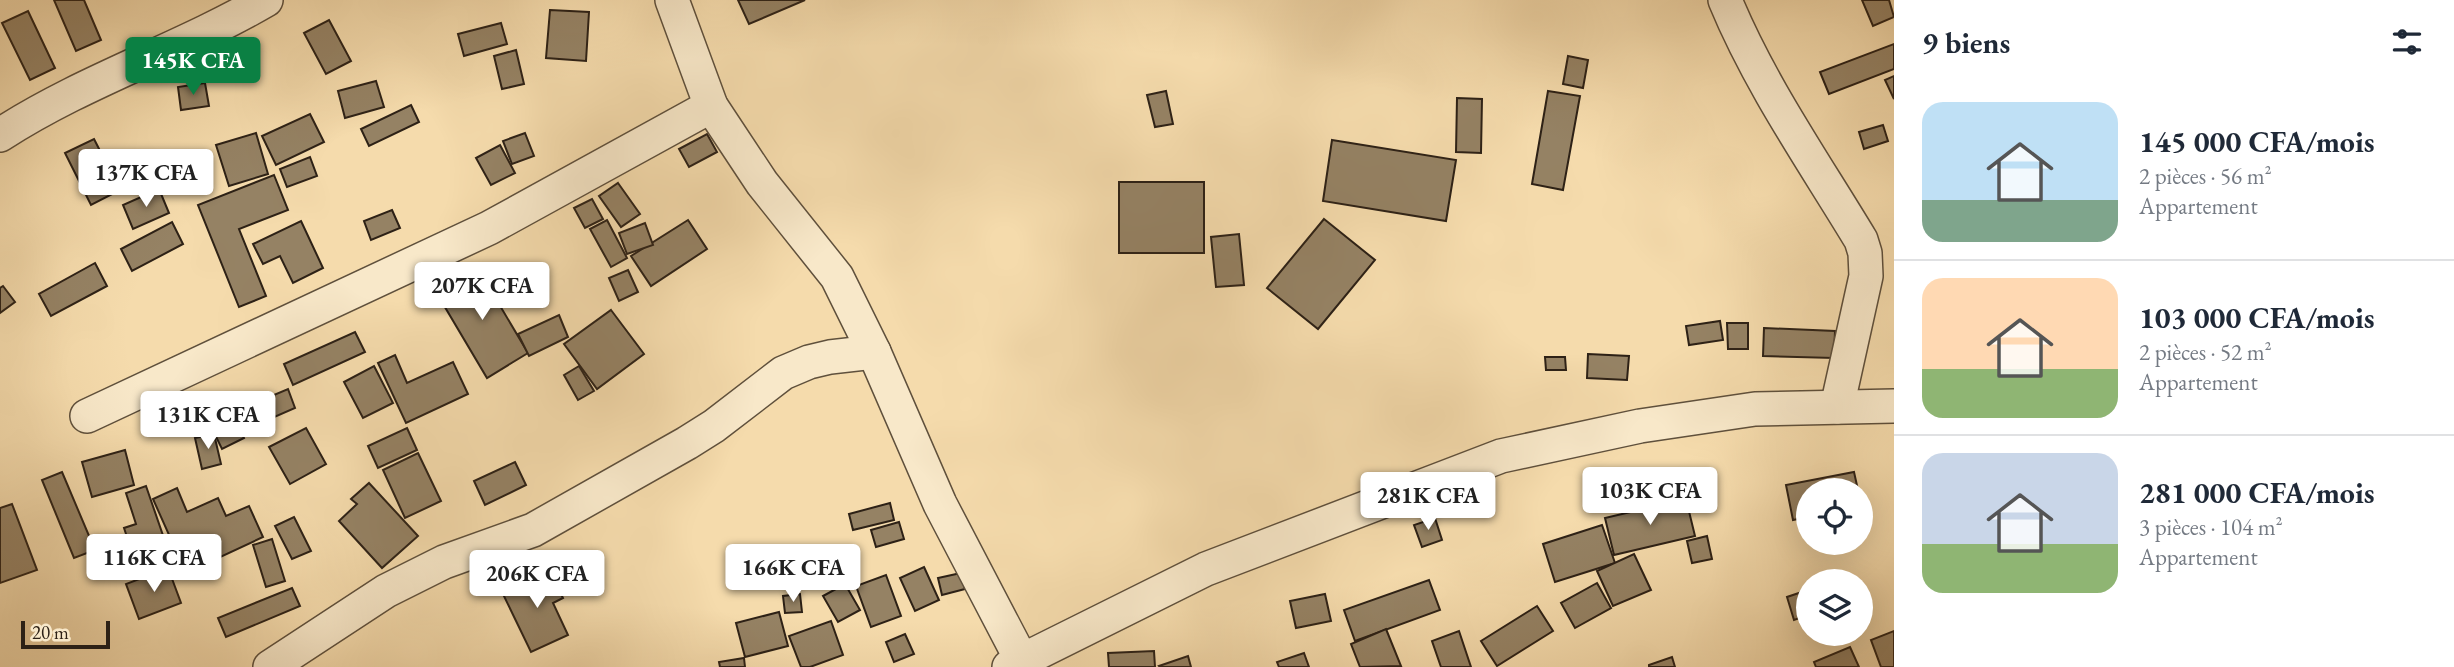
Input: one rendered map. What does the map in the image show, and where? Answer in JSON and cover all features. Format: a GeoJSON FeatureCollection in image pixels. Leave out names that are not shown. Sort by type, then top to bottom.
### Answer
{"type":"FeatureCollection","features":[{"type":"Feature","properties":{"kind":"street"},"geometry":{"type":"LineString","coordinates":[[0,135],[33,114],[227,23],[266,0]]}},
{"type":"Feature","properties":{"kind":"street"},"geometry":{"type":"LineString","coordinates":[[672,0],[711,106],[762,183],[838,277],[874,352],[940,505],[1016,664],[1206,569],[1501,456],[1640,426],[1755,409],[1894,406]]}},
{"type":"Feature","properties":{"kind":"street"},"geometry":{"type":"LineString","coordinates":[[1725,0],[1761,75],[1861,240],[1865,253],[1866,276],[1837,407]]}},
{"type":"Feature","properties":{"kind":"street"},"geometry":{"type":"LineString","coordinates":[[87,416],[489,228],[711,106]]}},
{"type":"Feature","properties":{"kind":"street"},"geometry":{"type":"LineString","coordinates":[[270,667],[386,591],[444,562],[533,530],[687,443],[714,426],[783,373],[830,357],[874,352]]}},
{"type":"Feature","properties":{"kind":"building"},"geometry":{"type":"Polygon","coordinates":[[[54,0],[84,0],[101,40],[76,51],[54,0]]]}},
{"type":"Feature","properties":{"kind":"building"},"geometry":{"type":"Polygon","coordinates":[[[738,0],[805,0],[749,24],[738,0]]]}},
{"type":"Feature","properties":{"kind":"building"},"geometry":{"type":"Polygon","coordinates":[[[1862,0],[1889,0],[1894,17],[1873,26],[1862,0]]]}},
{"type":"Feature","properties":{"kind":"building"},"geometry":{"type":"Polygon","coordinates":[[[550,10],[589,12],[586,61],[546,58],[550,10]]]}},
{"type":"Feature","properties":{"kind":"building"},"geometry":{"type":"Polygon","coordinates":[[[28,11],[55,68],[30,80],[2,23],[28,11]]]}},
{"type":"Feature","properties":{"kind":"building"},"geometry":{"type":"Polygon","coordinates":[[[329,20],[351,61],[326,74],[304,33],[329,20]]]}},
{"type":"Feature","properties":{"kind":"building"},"geometry":{"type":"Polygon","coordinates":[[[501,23],[507,44],[464,56],[458,34],[501,23]]]}},
{"type":"Feature","properties":{"kind":"building"},"geometry":{"type":"Polygon","coordinates":[[[1894,44],[1894,69],[1829,94],[1820,72],[1894,44]]]}},
{"type":"Feature","properties":{"kind":"building"},"geometry":{"type":"Polygon","coordinates":[[[516,50],[524,84],[502,89],[494,56],[516,50]]]}},
{"type":"Feature","properties":{"kind":"building"},"geometry":{"type":"Polygon","coordinates":[[[1568,56],[1588,60],[1583,88],[1563,84],[1568,56]]]}},
{"type":"Feature","properties":{"kind":"building"},"geometry":{"type":"Polygon","coordinates":[[[1894,76],[1894,99],[1885,80],[1894,76]]]}},
{"type":"Feature","properties":{"kind":"building"},"geometry":{"type":"Polygon","coordinates":[[[376,81],[384,107],[345,118],[338,91],[376,81]]]}},
{"type":"Feature","properties":{"kind":"building"},"geometry":{"type":"Polygon","coordinates":[[[205,83],[209,106],[181,110],[178,87],[205,83]]]}},
{"type":"Feature","properties":{"kind":"building"},"geometry":{"type":"Polygon","coordinates":[[[1166,91],[1173,124],[1155,127],[1147,95],[1166,91]]]}},
{"type":"Feature","properties":{"kind":"building"},"geometry":{"type":"Polygon","coordinates":[[[1548,91],[1580,96],[1563,190],[1532,184],[1548,91]]]}},
{"type":"Feature","properties":{"kind":"building"},"geometry":{"type":"Polygon","coordinates":[[[1457,98],[1482,99],[1481,153],[1456,152],[1457,98]]]}},
{"type":"Feature","properties":{"kind":"building"},"geometry":{"type":"Polygon","coordinates":[[[411,105],[419,122],[369,146],[361,129],[411,105]]]}},
{"type":"Feature","properties":{"kind":"building"},"geometry":{"type":"Polygon","coordinates":[[[310,114],[324,142],[276,165],[262,136],[310,114]]]}},
{"type":"Feature","properties":{"kind":"building"},"geometry":{"type":"Polygon","coordinates":[[[1883,125],[1888,141],[1864,149],[1859,132],[1883,125]]]}},
{"type":"Feature","properties":{"kind":"building"},"geometry":{"type":"Polygon","coordinates":[[[256,133],[268,174],[229,186],[216,145],[256,133]]]}},
{"type":"Feature","properties":{"kind":"building"},"geometry":{"type":"Polygon","coordinates":[[[525,133],[534,156],[512,164],[503,141],[525,133]]]}},
{"type":"Feature","properties":{"kind":"building"},"geometry":{"type":"Polygon","coordinates":[[[707,134],[717,152],[689,167],[679,149],[707,134]]]}},
{"type":"Feature","properties":{"kind":"building"},"geometry":{"type":"Polygon","coordinates":[[[94,139],[120,190],[91,205],[65,153],[94,139]]]}},
{"type":"Feature","properties":{"kind":"building"},"geometry":{"type":"Polygon","coordinates":[[[1332,140],[1456,160],[1446,221],[1323,201],[1332,140]]]}},
{"type":"Feature","properties":{"kind":"building"},"geometry":{"type":"Polygon","coordinates":[[[500,145],[515,173],[491,185],[476,158],[500,145]]]}},
{"type":"Feature","properties":{"kind":"building"},"geometry":{"type":"Polygon","coordinates":[[[310,157],[317,176],[287,187],[280,169],[310,157]]]}},
{"type":"Feature","properties":{"kind":"building"},"geometry":{"type":"Polygon","coordinates":[[[274,175],[288,210],[239,229],[266,296],[239,307],[198,205],[274,175]]]}},
{"type":"Feature","properties":{"kind":"building"},"geometry":{"type":"Polygon","coordinates":[[[1119,182],[1204,182],[1204,253],[1119,253],[1119,182]]]}},
{"type":"Feature","properties":{"kind":"building"},"geometry":{"type":"Polygon","coordinates":[[[618,183],[640,214],[621,227],[599,196],[618,183]]]}},
{"type":"Feature","properties":{"kind":"building"},"geometry":{"type":"Polygon","coordinates":[[[159,189],[169,213],[133,229],[123,205],[159,189]]]}},
{"type":"Feature","properties":{"kind":"building"},"geometry":{"type":"Polygon","coordinates":[[[592,199],[603,219],[585,228],[574,208],[592,199]]]}},
{"type":"Feature","properties":{"kind":"building"},"geometry":{"type":"Polygon","coordinates":[[[392,210],[400,228],[371,240],[364,221],[392,210]]]}},
{"type":"Feature","properties":{"kind":"building"},"geometry":{"type":"Polygon","coordinates":[[[1324,219],[1375,260],[1318,329],[1267,288],[1324,219]]]}},
{"type":"Feature","properties":{"kind":"building"},"geometry":{"type":"Polygon","coordinates":[[[607,220],[627,258],[611,267],[590,229],[607,220]]]}},
{"type":"Feature","properties":{"kind":"building"},"geometry":{"type":"Polygon","coordinates":[[[688,220],[707,249],[651,286],[631,256],[688,220]]]}},
{"type":"Feature","properties":{"kind":"building"},"geometry":{"type":"Polygon","coordinates":[[[301,221],[323,268],[293,283],[280,256],[263,264],[253,244],[301,221]]]}},
{"type":"Feature","properties":{"kind":"building"},"geometry":{"type":"Polygon","coordinates":[[[172,222],[183,244],[132,271],[121,249],[172,222]]]}},
{"type":"Feature","properties":{"kind":"building"},"geometry":{"type":"Polygon","coordinates":[[[645,223],[653,245],[627,254],[619,233],[645,223]]]}},
{"type":"Feature","properties":{"kind":"building"},"geometry":{"type":"Polygon","coordinates":[[[1239,234],[1244,285],[1216,287],[1211,237],[1239,234]]]}},
{"type":"Feature","properties":{"kind":"building"},"geometry":{"type":"Polygon","coordinates":[[[95,263],[107,286],[51,316],[39,294],[95,263]]]}},
{"type":"Feature","properties":{"kind":"building"},"geometry":{"type":"Polygon","coordinates":[[[477,267],[528,353],[487,378],[436,292],[477,267]]]}},
{"type":"Feature","properties":{"kind":"building"},"geometry":{"type":"Polygon","coordinates":[[[628,270],[638,292],[619,301],[609,278],[628,270]]]}},
{"type":"Feature","properties":{"kind":"building"},"geometry":{"type":"Polygon","coordinates":[[[3,286],[15,302],[0,313],[0,288],[3,286]]]}},
{"type":"Feature","properties":{"kind":"building"},"geometry":{"type":"Polygon","coordinates":[[[611,310],[644,354],[597,389],[564,344],[611,310]]]}},
{"type":"Feature","properties":{"kind":"building"},"geometry":{"type":"Polygon","coordinates":[[[559,315],[568,337],[529,356],[518,334],[559,315]]]}},
{"type":"Feature","properties":{"kind":"building"},"geometry":{"type":"Polygon","coordinates":[[[1720,321],[1723,340],[1689,345],[1686,326],[1720,321]]]}},
{"type":"Feature","properties":{"kind":"building"},"geometry":{"type":"Polygon","coordinates":[[[1727,323],[1748,323],[1748,349],[1728,349],[1727,323]]]}},
{"type":"Feature","properties":{"kind":"building"},"geometry":{"type":"Polygon","coordinates":[[[1764,328],[1835,331],[1834,358],[1763,356],[1764,328]]]}},
{"type":"Feature","properties":{"kind":"building"},"geometry":{"type":"Polygon","coordinates":[[[355,332],[365,352],[293,385],[284,364],[355,332]]]}},
{"type":"Feature","properties":{"kind":"building"},"geometry":{"type":"Polygon","coordinates":[[[1588,354],[1629,356],[1627,380],[1587,378],[1588,354]]]}},
{"type":"Feature","properties":{"kind":"building"},"geometry":{"type":"Polygon","coordinates":[[[395,355],[407,383],[453,362],[468,394],[406,423],[378,363],[395,355]]]}},
{"type":"Feature","properties":{"kind":"building"},"geometry":{"type":"Polygon","coordinates":[[[1545,357],[1565,357],[1566,370],[1546,370],[1545,357]]]}},
{"type":"Feature","properties":{"kind":"building"},"geometry":{"type":"Polygon","coordinates":[[[374,366],[393,403],[363,418],[344,382],[374,366]]]}},
{"type":"Feature","properties":{"kind":"building"},"geometry":{"type":"Polygon","coordinates":[[[579,366],[594,391],[578,400],[564,375],[579,366]]]}},
{"type":"Feature","properties":{"kind":"building"},"geometry":{"type":"Polygon","coordinates":[[[288,389],[295,408],[263,422],[255,403],[288,389]]]}},
{"type":"Feature","properties":{"kind":"building"},"geometry":{"type":"Polygon","coordinates":[[[225,400],[244,438],[222,449],[203,410],[225,400]]]}},
{"type":"Feature","properties":{"kind":"building"},"geometry":{"type":"Polygon","coordinates":[[[306,428],[326,464],[290,484],[269,447],[306,428]]]}},
{"type":"Feature","properties":{"kind":"building"},"geometry":{"type":"Polygon","coordinates":[[[407,428],[417,450],[378,468],[368,446],[407,428]]]}},
{"type":"Feature","properties":{"kind":"building"},"geometry":{"type":"Polygon","coordinates":[[[214,434],[221,464],[202,469],[195,438],[214,434]]]}},
{"type":"Feature","properties":{"kind":"building"},"geometry":{"type":"Polygon","coordinates":[[[125,450],[134,485],[92,497],[82,462],[125,450]]]}},
{"type":"Feature","properties":{"kind":"building"},"geometry":{"type":"Polygon","coordinates":[[[418,453],[441,501],[405,518],[383,470],[418,453]]]}},
{"type":"Feature","properties":{"kind":"building"},"geometry":{"type":"Polygon","coordinates":[[[515,462],[526,485],[485,505],[474,481],[515,462]]]}},
{"type":"Feature","properties":{"kind":"building"},"geometry":{"type":"Polygon","coordinates":[[[62,472],[95,550],[74,558],[42,480],[62,472]]]}},
{"type":"Feature","properties":{"kind":"building"},"geometry":{"type":"Polygon","coordinates":[[[1854,472],[1855,478],[1823,478],[1854,472]]]}},
{"type":"Feature","properties":{"kind":"building"},"geometry":{"type":"Polygon","coordinates":[[[369,483],[418,536],[382,568],[339,521],[357,504],[351,499],[369,483]]]}},
{"type":"Feature","properties":{"kind":"building"},"geometry":{"type":"Polygon","coordinates":[[[1796,483],[1796,519],[1793,520],[1786,485],[1796,483]]]}},
{"type":"Feature","properties":{"kind":"building"},"geometry":{"type":"Polygon","coordinates":[[[146,486],[167,547],[134,558],[124,528],[136,524],[126,493],[146,486]]]}},
{"type":"Feature","properties":{"kind":"building"},"geometry":{"type":"Polygon","coordinates":[[[177,488],[187,512],[218,498],[226,516],[249,506],[263,537],[186,573],[153,499],[177,488]]]}},
{"type":"Feature","properties":{"kind":"building"},"geometry":{"type":"Polygon","coordinates":[[[1686,499],[1695,536],[1614,555],[1605,518],[1686,499]]]}},
{"type":"Feature","properties":{"kind":"building"},"geometry":{"type":"Polygon","coordinates":[[[890,503],[894,520],[853,530],[849,514],[890,503]]]}},
{"type":"Feature","properties":{"kind":"building"},"geometry":{"type":"Polygon","coordinates":[[[12,504],[37,570],[0,583],[0,508],[12,504]]]}},
{"type":"Feature","properties":{"kind":"building"},"geometry":{"type":"Polygon","coordinates":[[[294,517],[311,551],[292,559],[275,526],[294,517]]]}},
{"type":"Feature","properties":{"kind":"building"},"geometry":{"type":"Polygon","coordinates":[[[1435,518],[1442,540],[1422,547],[1414,525],[1435,518]]]}},
{"type":"Feature","properties":{"kind":"building"},"geometry":{"type":"Polygon","coordinates":[[[899,522],[904,539],[876,547],[871,530],[899,522]]]}},
{"type":"Feature","properties":{"kind":"building"},"geometry":{"type":"Polygon","coordinates":[[[1602,525],[1615,563],[1555,582],[1543,544],[1602,525]]]}},
{"type":"Feature","properties":{"kind":"building"},"geometry":{"type":"Polygon","coordinates":[[[1707,536],[1712,559],[1692,563],[1687,541],[1707,536]]]}},
{"type":"Feature","properties":{"kind":"building"},"geometry":{"type":"Polygon","coordinates":[[[272,539],[285,581],[266,587],[253,545],[272,539]]]}},
{"type":"Feature","properties":{"kind":"building"},"geometry":{"type":"Polygon","coordinates":[[[1634,554],[1651,590],[1613,606],[1597,571],[1634,554]]]}},
{"type":"Feature","properties":{"kind":"building"},"geometry":{"type":"Polygon","coordinates":[[[924,567],[939,600],[915,611],[900,578],[924,567]]]}},
{"type":"Feature","properties":{"kind":"building"},"geometry":{"type":"Polygon","coordinates":[[[168,568],[181,603],[139,619],[126,584],[168,568]]]}},
{"type":"Feature","properties":{"kind":"building"},"geometry":{"type":"Polygon","coordinates":[[[549,570],[563,598],[553,603],[568,635],[531,652],[502,592],[549,570]]]}},
{"type":"Feature","properties":{"kind":"building"},"geometry":{"type":"Polygon","coordinates":[[[961,573],[965,589],[942,595],[938,578],[961,573]]]}},
{"type":"Feature","properties":{"kind":"building"},"geometry":{"type":"Polygon","coordinates":[[[886,575],[901,616],[871,627],[856,586],[886,575]]]}},
{"type":"Feature","properties":{"kind":"building"},"geometry":{"type":"Polygon","coordinates":[[[1429,580],[1440,610],[1355,641],[1344,610],[1429,580]]]}},
{"type":"Feature","properties":{"kind":"building"},"geometry":{"type":"Polygon","coordinates":[[[1597,583],[1611,608],[1575,628],[1561,603],[1597,583]]]}},
{"type":"Feature","properties":{"kind":"building"},"geometry":{"type":"Polygon","coordinates":[[[845,584],[860,610],[838,622],[823,596],[845,584]]]}},
{"type":"Feature","properties":{"kind":"building"},"geometry":{"type":"Polygon","coordinates":[[[292,588],[300,606],[226,637],[218,618],[292,588]]]}},
{"type":"Feature","properties":{"kind":"building"},"geometry":{"type":"Polygon","coordinates":[[[800,594],[802,612],[785,613],[783,596],[800,594]]]}},
{"type":"Feature","properties":{"kind":"building"},"geometry":{"type":"Polygon","coordinates":[[[1325,594],[1331,621],[1296,628],[1290,601],[1325,594]]]}},
{"type":"Feature","properties":{"kind":"building"},"geometry":{"type":"Polygon","coordinates":[[[1796,594],[1794,620],[1787,597],[1796,594]]]}},
{"type":"Feature","properties":{"kind":"building"},"geometry":{"type":"Polygon","coordinates":[[[1537,606],[1553,631],[1497,666],[1481,641],[1537,606]]]}},
{"type":"Feature","properties":{"kind":"building"},"geometry":{"type":"Polygon","coordinates":[[[779,612],[788,646],[745,657],[736,623],[779,612]]]}},
{"type":"Feature","properties":{"kind":"building"},"geometry":{"type":"Polygon","coordinates":[[[831,621],[843,655],[810,667],[801,667],[789,636],[831,621]]]}},
{"type":"Feature","properties":{"kind":"building"},"geometry":{"type":"Polygon","coordinates":[[[1386,629],[1401,666],[1360,667],[1351,644],[1386,629]]]}},
{"type":"Feature","properties":{"kind":"building"},"geometry":{"type":"Polygon","coordinates":[[[1459,631],[1471,667],[1441,667],[1432,641],[1459,631]]]}},
{"type":"Feature","properties":{"kind":"building"},"geometry":{"type":"Polygon","coordinates":[[[1894,631],[1894,667],[1881,667],[1873,639],[1894,631]]]}},
{"type":"Feature","properties":{"kind":"building"},"geometry":{"type":"Polygon","coordinates":[[[905,634],[914,654],[894,662],[886,642],[905,634]]]}},
{"type":"Feature","properties":{"kind":"building"},"geometry":{"type":"Polygon","coordinates":[[[1850,647],[1859,667],[1816,667],[1814,662],[1850,647]]]}},
{"type":"Feature","properties":{"kind":"building"},"geometry":{"type":"Polygon","coordinates":[[[1154,651],[1155,667],[1109,667],[1108,653],[1154,651]]]}},
{"type":"Feature","properties":{"kind":"building"},"geometry":{"type":"Polygon","coordinates":[[[1304,653],[1309,667],[1279,667],[1277,662],[1304,653]]]}},
{"type":"Feature","properties":{"kind":"building"},"geometry":{"type":"Polygon","coordinates":[[[1188,656],[1191,667],[1159,666],[1188,656]]]}},
{"type":"Feature","properties":{"kind":"building"},"geometry":{"type":"Polygon","coordinates":[[[1672,657],[1675,667],[1649,667],[1649,665],[1672,657]]]}},
{"type":"Feature","properties":{"kind":"building"},"geometry":{"type":"Polygon","coordinates":[[[744,658],[745,667],[720,667],[719,662],[744,658]]]}}]}
